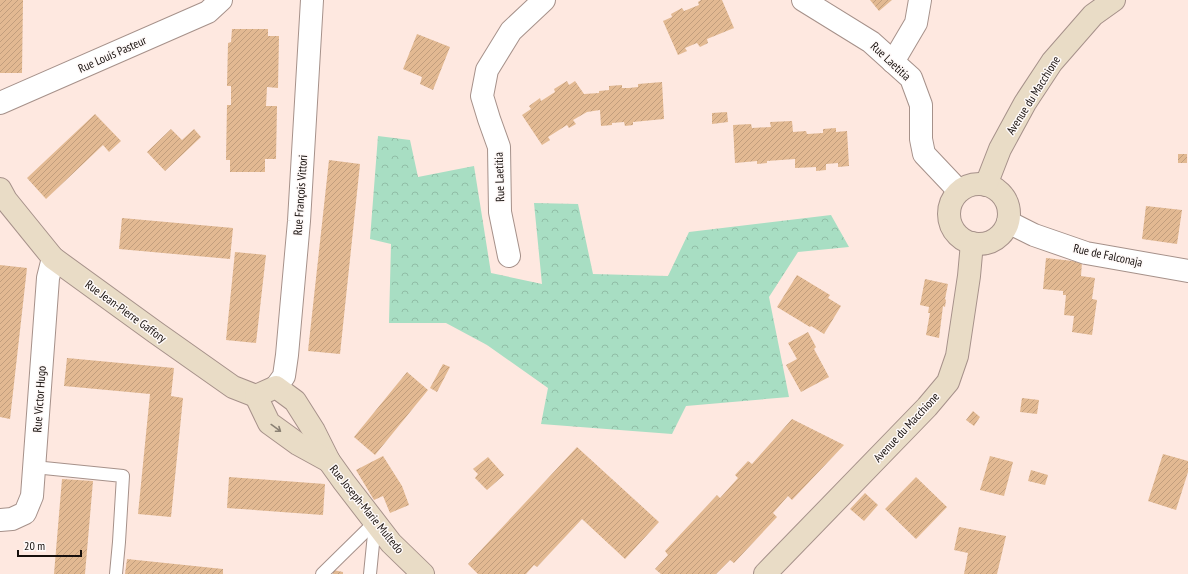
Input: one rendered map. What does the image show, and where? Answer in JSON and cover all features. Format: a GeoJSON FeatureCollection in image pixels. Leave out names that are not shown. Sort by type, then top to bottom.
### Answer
{"type":"FeatureCollection","features":[{"type":"Feature","properties":{"kind":"main road","name":"Avenue du Macchione"},"geometry":{"type":"LineString","coordinates":[[986,185],[1000,149],[1025,103],[1052,62],[1093,15],[1114,0]]}},
{"type":"Feature","properties":{"kind":"main road"},"geometry":{"type":"LineString","coordinates":[[977,184],[986,185],[997,190],[1005,199],[1008,210],[1008,222],[1003,232],[994,240],[983,244],[972,243],[961,238],[953,229],[949,218],[949,208],[959,191],[967,186],[977,184]]}},
{"type":"Feature","properties":{"kind":"main road","name":"Rue Jean-Pierre Gaffory"},"geometry":{"type":"LineString","coordinates":[[2,198],[53,258],[233,387],[256,396]]}},
{"type":"Feature","properties":{"kind":"main road","name":"Avenue du Macchione"},"geometry":{"type":"LineString","coordinates":[[765,574],[927,407],[948,382],[957,356],[970,276],[972,243]]}},
{"type":"Feature","properties":{"kind":"main road"},"geometry":{"type":"LineString","coordinates":[[256,396],[276,386]]}},
{"type":"Feature","properties":{"kind":"main road","name":"Rue Joseph-Marie Multedo"},"geometry":{"type":"LineString","coordinates":[[276,386],[295,401],[314,431],[329,461],[391,543],[423,574]]}},
{"type":"Feature","properties":{"kind":"main road","name":"Rue Joseph-Marie Multedo"},"geometry":{"type":"LineString","coordinates":[[256,396],[269,423],[298,444],[329,461]]}},
{"type":"Feature","properties":{"kind":"street","name":"Rue Louis Pasteur"},"geometry":{"type":"LineString","coordinates":[[0,103],[208,12],[221,0]]}},
{"type":"Feature","properties":{"kind":"street","name":"Rue François Vittori"},"geometry":{"type":"LineString","coordinates":[[276,386],[284,376],[287,355],[299,221],[312,0]]}},
{"type":"Feature","properties":{"kind":"street","name":"Rue Laetitia"},"geometry":{"type":"LineString","coordinates":[[509,256],[500,212],[498,147],[482,96],[487,70],[511,30],[544,0]]}},
{"type":"Feature","properties":{"kind":"street","name":"Rue Laetitia"},"geometry":{"type":"LineString","coordinates":[[803,0],[871,42],[911,78],[921,105],[921,139],[924,154],[959,191]]}},
{"type":"Feature","properties":{"kind":"street"},"geometry":{"type":"LineString","coordinates":[[893,62],[916,23],[920,0]]}},
{"type":"Feature","properties":{"kind":"street","name":"Rue de Falconaja"},"geometry":{"type":"LineString","coordinates":[[1008,222],[1034,235],[1086,253],[1188,271]]}},
{"type":"Feature","properties":{"kind":"street","name":"Rue Victor Hugo"},"geometry":{"type":"LineString","coordinates":[[0,520],[12,519],[25,513],[32,496],[48,278],[53,258]]}},
{"type":"Feature","properties":{"kind":"lane"},"geometry":{"type":"LineString","coordinates":[[34,467],[123,476],[116,574]]}},
{"type":"Feature","properties":{"kind":"lane"},"geometry":{"type":"LineString","coordinates":[[322,574],[375,522]]}},
{"type":"Feature","properties":{"kind":"lane"},"geometry":{"type":"LineString","coordinates":[[370,574],[375,522]]}},
{"type":"Feature","properties":{"kind":"green space"},"geometry":{"type":"Polygon","coordinates":[[[378,136],[410,140],[418,177],[474,166],[491,273],[542,284],[534,203],[578,204],[593,274],[668,276],[689,232],[831,215],[849,247],[798,252],[769,297],[789,397],[686,406],[672,434],[541,424],[548,388],[487,345],[446,323],[389,323],[391,244],[370,239],[378,136]]]}},
{"type":"Feature","properties":{"kind":"building"},"geometry":{"type":"Polygon","coordinates":[[[0,0],[23,0],[22,73],[0,73],[0,0]]]}},
{"type":"Feature","properties":{"kind":"building"},"geometry":{"type":"Polygon","coordinates":[[[701,0],[722,0],[734,28],[707,39],[708,43],[700,47],[697,43],[685,48],[687,51],[678,55],[663,21],[672,17],[671,14],[682,8],[684,11],[699,5],[698,2],[701,0]]]}},
{"type":"Feature","properties":{"kind":"building"},"geometry":{"type":"Polygon","coordinates":[[[870,0],[892,0],[879,11],[870,0]]]}},
{"type":"Feature","properties":{"kind":"building"},"geometry":{"type":"Polygon","coordinates":[[[232,29],[268,29],[268,36],[279,36],[278,88],[267,87],[266,106],[277,106],[276,159],[265,159],[265,172],[230,172],[230,160],[226,160],[227,105],[231,105],[231,86],[227,86],[228,43],[231,42],[232,29]]]}},
{"type":"Feature","properties":{"kind":"building"},"geometry":{"type":"Polygon","coordinates":[[[417,34],[450,47],[433,90],[420,84],[422,77],[403,69],[417,34]]]}},
{"type":"Feature","properties":{"kind":"building"},"geometry":{"type":"Polygon","coordinates":[[[567,81],[569,85],[575,81],[584,94],[599,93],[599,91],[609,90],[609,86],[622,85],[622,88],[629,88],[638,87],[638,84],[662,82],[664,119],[633,122],[633,125],[625,126],[624,122],[601,126],[600,110],[587,112],[573,120],[576,124],[569,128],[567,125],[548,137],[550,140],[542,145],[522,115],[531,109],[529,106],[540,98],[541,101],[555,92],[554,89],[567,81]]]}},
{"type":"Feature","properties":{"kind":"building"},"geometry":{"type":"Polygon","coordinates":[[[727,112],[728,122],[712,124],[712,113],[727,112]]]}},
{"type":"Feature","properties":{"kind":"building"},"geometry":{"type":"Polygon","coordinates":[[[95,114],[121,141],[109,152],[103,145],[46,199],[27,178],[95,114]]]}},
{"type":"Feature","properties":{"kind":"building"},"geometry":{"type":"Polygon","coordinates":[[[792,121],[793,132],[806,131],[807,134],[823,133],[823,129],[836,128],[836,132],[847,131],[849,166],[838,167],[838,163],[826,164],[826,170],[816,171],[816,167],[795,168],[795,159],[767,161],[767,163],[757,164],[757,161],[735,163],[733,125],[751,124],[752,128],[771,127],[770,122],[792,121]]]}},
{"type":"Feature","properties":{"kind":"building"},"geometry":{"type":"Polygon","coordinates":[[[171,129],[182,140],[194,129],[201,137],[165,171],[147,152],[171,129]]]}},
{"type":"Feature","properties":{"kind":"building"},"geometry":{"type":"Polygon","coordinates":[[[1178,154],[1187,154],[1187,163],[1178,163],[1178,154]]]}},
{"type":"Feature","properties":{"kind":"building"},"geometry":{"type":"Polygon","coordinates":[[[329,160],[360,164],[340,354],[308,351],[329,160]]]}},
{"type":"Feature","properties":{"kind":"building"},"geometry":{"type":"Polygon","coordinates":[[[1146,206],[1182,210],[1177,244],[1142,239],[1146,206]]]}},
{"type":"Feature","properties":{"kind":"building"},"geometry":{"type":"Polygon","coordinates":[[[122,218],[233,228],[230,259],[119,249],[122,218]]]}},
{"type":"Feature","properties":{"kind":"building"},"geometry":{"type":"Polygon","coordinates":[[[235,252],[266,255],[256,343],[226,340],[235,252]]]}},
{"type":"Feature","properties":{"kind":"building"},"geometry":{"type":"Polygon","coordinates":[[[1046,258],[1082,262],[1081,276],[1095,278],[1092,299],[1097,300],[1092,335],[1072,332],[1074,316],[1064,315],[1066,295],[1063,295],[1063,291],[1043,289],[1046,258]]]}},
{"type":"Feature","properties":{"kind":"building"},"geometry":{"type":"Polygon","coordinates":[[[0,265],[27,268],[10,419],[0,417],[0,265]]]}},
{"type":"Feature","properties":{"kind":"building"},"geometry":{"type":"Polygon","coordinates":[[[797,275],[830,295],[828,298],[841,306],[824,334],[777,307],[797,275]]]}},
{"type":"Feature","properties":{"kind":"building"},"geometry":{"type":"Polygon","coordinates":[[[925,279],[948,284],[945,307],[943,306],[939,338],[926,335],[930,313],[928,313],[929,307],[920,305],[925,279]]]}},
{"type":"Feature","properties":{"kind":"building"},"geometry":{"type":"Polygon","coordinates":[[[808,332],[816,347],[814,349],[829,377],[801,392],[786,365],[797,359],[788,343],[808,332]]]}},
{"type":"Feature","properties":{"kind":"building"},"geometry":{"type":"Polygon","coordinates":[[[67,358],[174,368],[171,396],[183,398],[171,517],[138,514],[150,394],[64,386],[67,358]]]}},
{"type":"Feature","properties":{"kind":"building"},"geometry":{"type":"Polygon","coordinates":[[[443,364],[450,367],[437,392],[430,388],[443,364]]]}},
{"type":"Feature","properties":{"kind":"building"},"geometry":{"type":"Polygon","coordinates":[[[407,372],[428,390],[375,455],[354,437],[407,372]]]}},
{"type":"Feature","properties":{"kind":"building"},"geometry":{"type":"Polygon","coordinates":[[[1022,398],[1039,400],[1037,414],[1020,412],[1022,398]]]}},
{"type":"Feature","properties":{"kind":"building"},"geometry":{"type":"Polygon","coordinates":[[[973,411],[980,417],[974,426],[966,420],[973,411]]]}},
{"type":"Feature","properties":{"kind":"building"},"geometry":{"type":"Polygon","coordinates":[[[792,419],[844,445],[792,500],[788,496],[773,513],[777,517],[734,563],[730,560],[716,574],[661,574],[655,569],[668,555],[665,551],[717,495],[720,498],[738,478],[735,475],[748,461],[752,464],[792,419]]]}},
{"type":"Feature","properties":{"kind":"building"},"geometry":{"type":"Polygon","coordinates":[[[577,447],[659,522],[625,559],[582,519],[537,567],[534,565],[526,574],[478,574],[468,564],[577,447]]]}},
{"type":"Feature","properties":{"kind":"building"},"geometry":{"type":"Polygon","coordinates":[[[1163,454],[1188,461],[1188,472],[1176,510],[1148,501],[1163,454]]]}},
{"type":"Feature","properties":{"kind":"building"},"geometry":{"type":"Polygon","coordinates":[[[383,456],[402,486],[409,505],[390,513],[383,496],[374,500],[356,470],[383,456]]]}},
{"type":"Feature","properties":{"kind":"building"},"geometry":{"type":"Polygon","coordinates":[[[990,456],[1013,462],[1004,496],[980,490],[990,456]]]}},
{"type":"Feature","properties":{"kind":"building"},"geometry":{"type":"Polygon","coordinates":[[[488,457],[504,475],[487,490],[475,478],[478,474],[473,469],[488,457]]]}},
{"type":"Feature","properties":{"kind":"building"},"geometry":{"type":"Polygon","coordinates":[[[1031,470],[1048,475],[1045,485],[1028,481],[1031,470]]]}},
{"type":"Feature","properties":{"kind":"building"},"geometry":{"type":"Polygon","coordinates":[[[229,477],[325,484],[323,515],[227,508],[229,477]]]}},
{"type":"Feature","properties":{"kind":"building"},"geometry":{"type":"Polygon","coordinates":[[[916,477],[947,507],[916,539],[885,509],[916,477]]]}},
{"type":"Feature","properties":{"kind":"building"},"geometry":{"type":"Polygon","coordinates":[[[62,479],[93,481],[85,574],[54,574],[62,479]]]}},
{"type":"Feature","properties":{"kind":"building"},"geometry":{"type":"Polygon","coordinates":[[[865,493],[878,505],[864,521],[850,509],[865,493]]]}},
{"type":"Feature","properties":{"kind":"building"},"geometry":{"type":"Polygon","coordinates":[[[959,527],[1006,536],[997,574],[964,574],[968,553],[954,550],[959,527]]]}},
{"type":"Feature","properties":{"kind":"building"},"geometry":{"type":"Polygon","coordinates":[[[127,559],[223,569],[223,574],[125,574],[127,559]]]}},
{"type":"Feature","properties":{"kind":"building"},"geometry":{"type":"Polygon","coordinates":[[[333,570],[343,572],[343,574],[333,574],[333,570]]]}}]}
